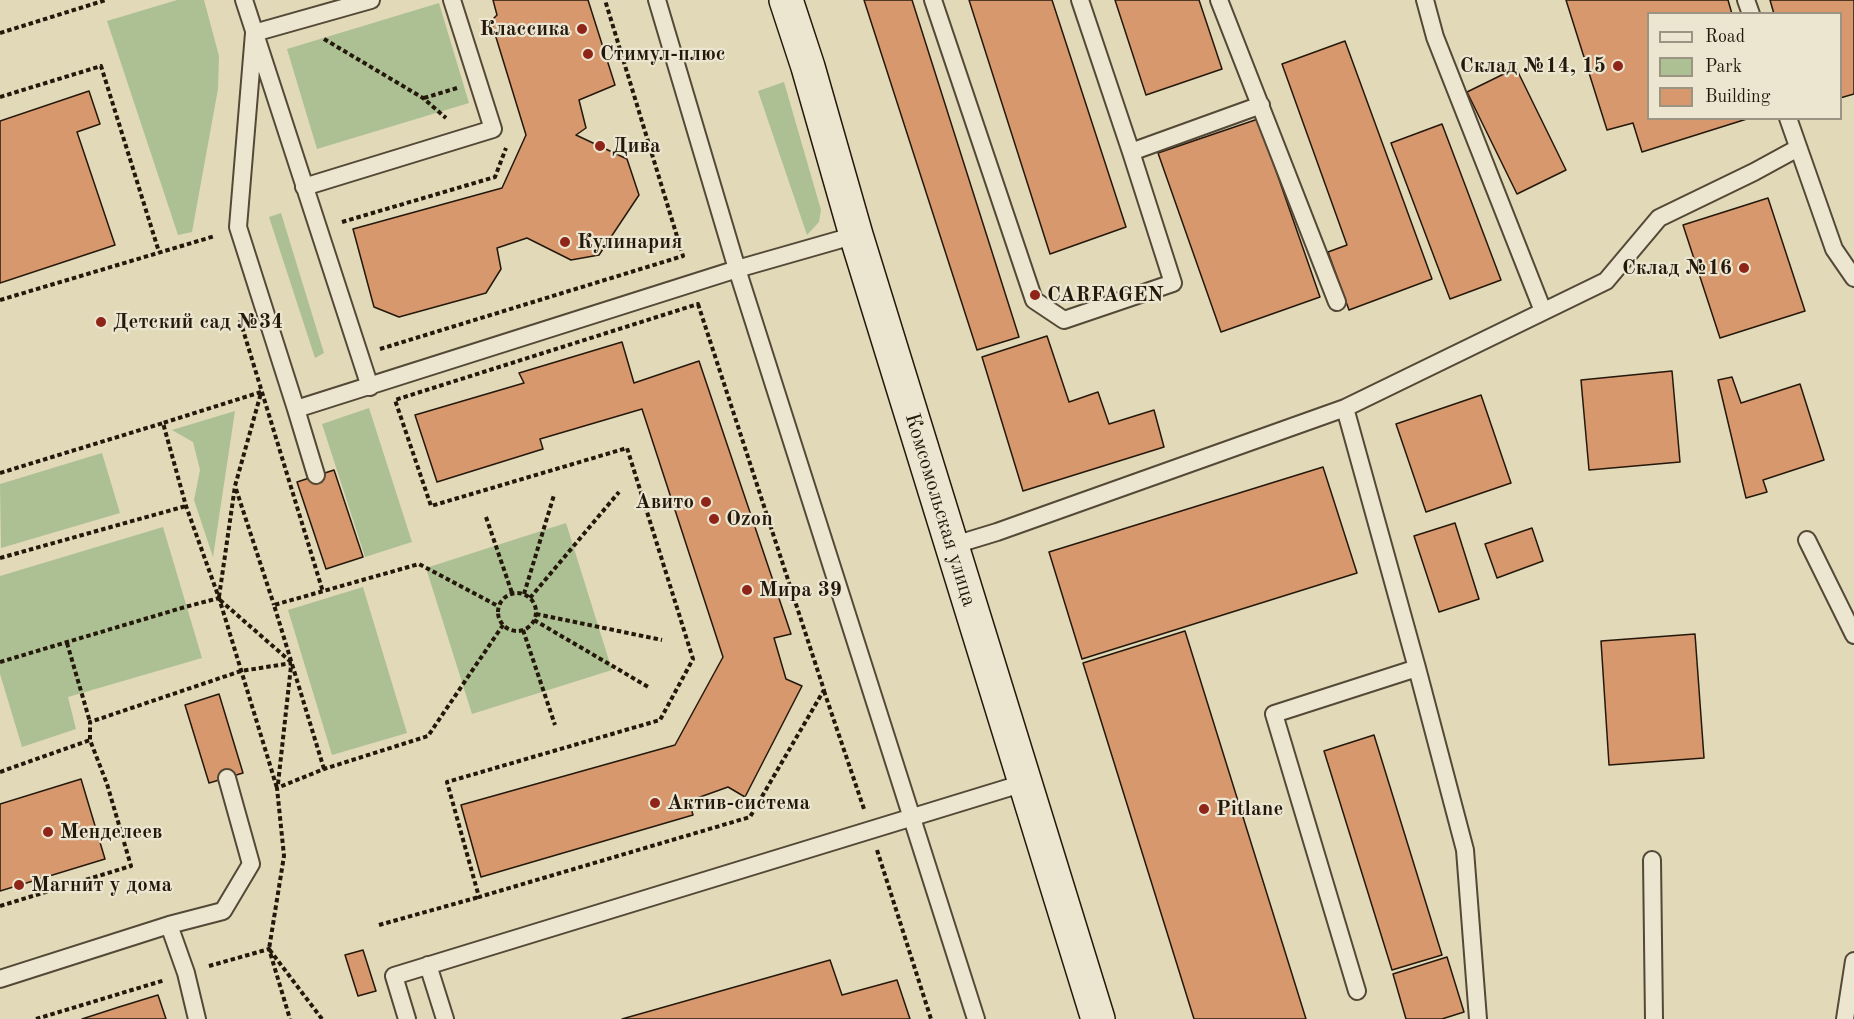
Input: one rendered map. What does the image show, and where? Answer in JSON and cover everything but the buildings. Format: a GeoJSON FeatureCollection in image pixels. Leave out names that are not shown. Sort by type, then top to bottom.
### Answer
{"type":"FeatureCollection","features":[{"type":"Feature","properties":{"kind":"main road","name":"Комсомольская улица"},"geometry":{"type":"LineString","coordinates":[[786,0],[951,546],[1098,1019]]}},
{"type":"Feature","properties":{"kind":"lane"},"geometry":{"type":"LineString","coordinates":[[244,0],[370,387]]}},
{"type":"Feature","properties":{"kind":"lane"},"geometry":{"type":"LineString","coordinates":[[254,33],[371,0]]}},
{"type":"Feature","properties":{"kind":"lane"},"geometry":{"type":"LineString","coordinates":[[304,187],[493,129],[452,0]]}},
{"type":"Feature","properties":{"kind":"lane"},"geometry":{"type":"LineString","coordinates":[[657,0],[737,269],[976,1019]]}},
{"type":"Feature","properties":{"kind":"lane"},"geometry":{"type":"LineString","coordinates":[[933,0],[1034,300],[1064,321],[1173,283],[1080,0]]}},
{"type":"Feature","properties":{"kind":"lane"},"geometry":{"type":"LineString","coordinates":[[1219,0],[1337,302]]}},
{"type":"Feature","properties":{"kind":"lane"},"geometry":{"type":"LineString","coordinates":[[1425,0],[1435,37],[1544,311]]}},
{"type":"Feature","properties":{"kind":"lane"},"geometry":{"type":"LineString","coordinates":[[254,33],[238,228],[316,475]]}},
{"type":"Feature","properties":{"kind":"lane"},"geometry":{"type":"LineString","coordinates":[[1131,152],[1261,105]]}},
{"type":"Feature","properties":{"kind":"lane"},"geometry":{"type":"LineString","coordinates":[[1789,120],[1834,249],[1854,278]]}},
{"type":"Feature","properties":{"kind":"lane"},"geometry":{"type":"LineString","coordinates":[[951,546],[997,532],[1345,408],[1606,280],[1659,218],[1798,148]]}},
{"type":"Feature","properties":{"kind":"lane"},"geometry":{"type":"LineString","coordinates":[[296,409],[737,269],[856,234]]}},
{"type":"Feature","properties":{"kind":"lane"},"geometry":{"type":"LineString","coordinates":[[1345,408],[1465,850],[1478,1019]]}},
{"type":"Feature","properties":{"kind":"lane"},"geometry":{"type":"LineString","coordinates":[[1808,540],[1854,635]]}},
{"type":"Feature","properties":{"kind":"lane"},"geometry":{"type":"LineString","coordinates":[[1357,991],[1274,714],[1417,668]]}},
{"type":"Feature","properties":{"kind":"lane"},"geometry":{"type":"LineString","coordinates":[[0,979],[169,925],[223,911],[251,864],[227,778]]}},
{"type":"Feature","properties":{"kind":"lane"},"geometry":{"type":"LineString","coordinates":[[406,1019],[394,976],[1024,783]]}},
{"type":"Feature","properties":{"kind":"lane"},"geometry":{"type":"LineString","coordinates":[[1652,860],[1653,1019]]}},
{"type":"Feature","properties":{"kind":"lane"},"geometry":{"type":"LineString","coordinates":[[169,925],[186,973],[197,1019]]}},
{"type":"Feature","properties":{"kind":"lane"},"geometry":{"type":"LineString","coordinates":[[1845,1019],[1854,961]]}},
{"type":"Feature","properties":{"kind":"lane"},"geometry":{"type":"LineString","coordinates":[[428,965],[445,1019]]}},
{"type":"Feature","properties":{"kind":"path"},"geometry":{"type":"LineString","coordinates":[[0,33],[106,0]]}},
{"type":"Feature","properties":{"kind":"path"},"geometry":{"type":"LineString","coordinates":[[373,351],[683,256],[605,0]]}},
{"type":"Feature","properties":{"kind":"path"},"geometry":{"type":"LineString","coordinates":[[296,21],[423,98],[467,137]]}},
{"type":"Feature","properties":{"kind":"path"},"geometry":{"type":"LineString","coordinates":[[0,96],[101,66],[159,252]]}},
{"type":"Feature","properties":{"kind":"path"},"geometry":{"type":"LineString","coordinates":[[423,98],[478,82]]}},
{"type":"Feature","properties":{"kind":"path"},"geometry":{"type":"LineString","coordinates":[[336,224],[495,177],[508,144]]}},
{"type":"Feature","properties":{"kind":"path"},"geometry":{"type":"LineString","coordinates":[[0,300],[215,236]]}},
{"type":"Feature","properties":{"kind":"path"},"geometry":{"type":"LineString","coordinates":[[479,897],[447,782],[660,720],[693,660],[627,448],[431,506],[395,400],[698,303],[931,1019]]}},
{"type":"Feature","properties":{"kind":"path"},"geometry":{"type":"LineString","coordinates":[[0,473],[261,392]]}},
{"type":"Feature","properties":{"kind":"path"},"geometry":{"type":"LineString","coordinates":[[219,598],[235,486],[261,392]]}},
{"type":"Feature","properties":{"kind":"path"},"geometry":{"type":"LineString","coordinates":[[261,392],[323,592]]}},
{"type":"Feature","properties":{"kind":"path"},"geometry":{"type":"LineString","coordinates":[[163,423],[186,506],[219,598],[277,788],[284,856],[269,949],[290,1019]]}},
{"type":"Feature","properties":{"kind":"path"},"geometry":{"type":"LineString","coordinates":[[235,486],[324,769]]}},
{"type":"Feature","properties":{"kind":"path"},"geometry":{"type":"LineString","coordinates":[[530,598],[619,492]]}},
{"type":"Feature","properties":{"kind":"path"},"geometry":{"type":"LineString","coordinates":[[524,594],[554,495]]}},
{"type":"Feature","properties":{"kind":"path"},"geometry":{"type":"LineString","coordinates":[[0,558],[186,506]]}},
{"type":"Feature","properties":{"kind":"path"},"geometry":{"type":"LineString","coordinates":[[486,517],[512,593]]}},
{"type":"Feature","properties":{"kind":"path"},"geometry":{"type":"LineString","coordinates":[[274,605],[419,564],[498,606]]}},
{"type":"Feature","properties":{"kind":"path"},"geometry":{"type":"LineString","coordinates":[[512,593],[524,594],[530,598],[536,614],[534,620],[523,630],[512,630],[499,619],[498,606],[506,596],[512,593]]}},
{"type":"Feature","properties":{"kind":"path"},"geometry":{"type":"LineString","coordinates":[[0,662],[219,598]]}},
{"type":"Feature","properties":{"kind":"path"},"geometry":{"type":"LineString","coordinates":[[219,598],[292,663]]}},
{"type":"Feature","properties":{"kind":"path"},"geometry":{"type":"LineString","coordinates":[[536,614],[662,640]]}},
{"type":"Feature","properties":{"kind":"path"},"geometry":{"type":"LineString","coordinates":[[534,620],[651,688]]}},
{"type":"Feature","properties":{"kind":"path"},"geometry":{"type":"LineString","coordinates":[[277,788],[324,769],[428,736],[503,624]]}},
{"type":"Feature","properties":{"kind":"path"},"geometry":{"type":"LineString","coordinates":[[523,630],[555,725]]}},
{"type":"Feature","properties":{"kind":"path"},"geometry":{"type":"LineString","coordinates":[[0,906],[130,866],[107,784],[90,740],[90,722],[67,643]]}},
{"type":"Feature","properties":{"kind":"path"},"geometry":{"type":"LineString","coordinates":[[90,722],[241,670],[292,663]]}},
{"type":"Feature","properties":{"kind":"path"},"geometry":{"type":"LineString","coordinates":[[277,788],[292,663]]}},
{"type":"Feature","properties":{"kind":"path"},"geometry":{"type":"LineString","coordinates":[[380,925],[750,817],[824,690]]}},
{"type":"Feature","properties":{"kind":"path"},"geometry":{"type":"LineString","coordinates":[[0,772],[90,740]]}},
{"type":"Feature","properties":{"kind":"path"},"geometry":{"type":"LineString","coordinates":[[36,1019],[269,949]]}},
{"type":"Feature","properties":{"kind":"path"},"geometry":{"type":"LineString","coordinates":[[269,949],[322,1019]]}},
{"type":"Feature","properties":{"kind":"green space"},"geometry":{"type":"Polygon","coordinates":[[[177,0],[204,0],[219,56],[218,89],[192,232],[178,235],[107,21],[177,0]]]}},
{"type":"Feature","properties":{"kind":"green space"},"geometry":{"type":"Polygon","coordinates":[[[439,3],[469,103],[317,149],[287,49],[439,3]]]}},
{"type":"Feature","properties":{"kind":"green space"},"geometry":{"type":"Polygon","coordinates":[[[784,82],[821,210],[819,222],[807,235],[758,91],[784,82]]]}},
{"type":"Feature","properties":{"kind":"green space"},"geometry":{"type":"Polygon","coordinates":[[[281,213],[324,353],[315,358],[269,217],[281,213]]]}},
{"type":"Feature","properties":{"kind":"green space"},"geometry":{"type":"Polygon","coordinates":[[[369,408],[412,542],[365,557],[322,424],[369,408]]]}},
{"type":"Feature","properties":{"kind":"green space"},"geometry":{"type":"Polygon","coordinates":[[[235,411],[213,557],[194,500],[200,470],[193,442],[172,430],[235,411]]]}},
{"type":"Feature","properties":{"kind":"green space"},"geometry":{"type":"Polygon","coordinates":[[[102,453],[120,513],[1,548],[0,484],[102,453]]]}},
{"type":"Feature","properties":{"kind":"green space"},"geometry":{"type":"Polygon","coordinates":[[[566,523],[612,670],[472,714],[426,568],[566,523]]]}},
{"type":"Feature","properties":{"kind":"green space"},"geometry":{"type":"Polygon","coordinates":[[[163,527],[202,658],[68,697],[76,729],[22,747],[0,674],[0,576],[163,527]]]}},
{"type":"Feature","properties":{"kind":"green space"},"geometry":{"type":"Polygon","coordinates":[[[363,587],[407,733],[332,755],[288,610],[363,587]]]}},
{"type":"Feature","properties":{"kind":"place","name":"Классика"},"geometry":{"type":"Point","coordinates":[582,29]}},
{"type":"Feature","properties":{"kind":"place","name":"Стимул-плюс"},"geometry":{"type":"Point","coordinates":[588,54]}},
{"type":"Feature","properties":{"kind":"place","name":"Склад №14, 15"},"geometry":{"type":"Point","coordinates":[1618,66]}},
{"type":"Feature","properties":{"kind":"place","name":"Дива"},"geometry":{"type":"Point","coordinates":[600,146]}},
{"type":"Feature","properties":{"kind":"place","name":"Кулинария"},"geometry":{"type":"Point","coordinates":[565,242]}},
{"type":"Feature","properties":{"kind":"place","name":"Склад №16"},"geometry":{"type":"Point","coordinates":[1744,268]}},
{"type":"Feature","properties":{"kind":"place","name":"CARFAGEN"},"geometry":{"type":"Point","coordinates":[1035,295]}},
{"type":"Feature","properties":{"kind":"place","name":"Детский сад №34"},"geometry":{"type":"Point","coordinates":[101,322]}},
{"type":"Feature","properties":{"kind":"place","name":"Авито"},"geometry":{"type":"Point","coordinates":[706,502]}},
{"type":"Feature","properties":{"kind":"place","name":"Ozon"},"geometry":{"type":"Point","coordinates":[714,519]}},
{"type":"Feature","properties":{"kind":"place","name":"Мира 39"},"geometry":{"type":"Point","coordinates":[747,590]}},
{"type":"Feature","properties":{"kind":"place","name":"Актив-система"},"geometry":{"type":"Point","coordinates":[655,803]}},
{"type":"Feature","properties":{"kind":"place","name":"Pitlane"},"geometry":{"type":"Point","coordinates":[1204,809]}},
{"type":"Feature","properties":{"kind":"place","name":"Менделеев"},"geometry":{"type":"Point","coordinates":[48,832]}},
{"type":"Feature","properties":{"kind":"place","name":"Магнит у дома"},"geometry":{"type":"Point","coordinates":[19,885]}}]}
